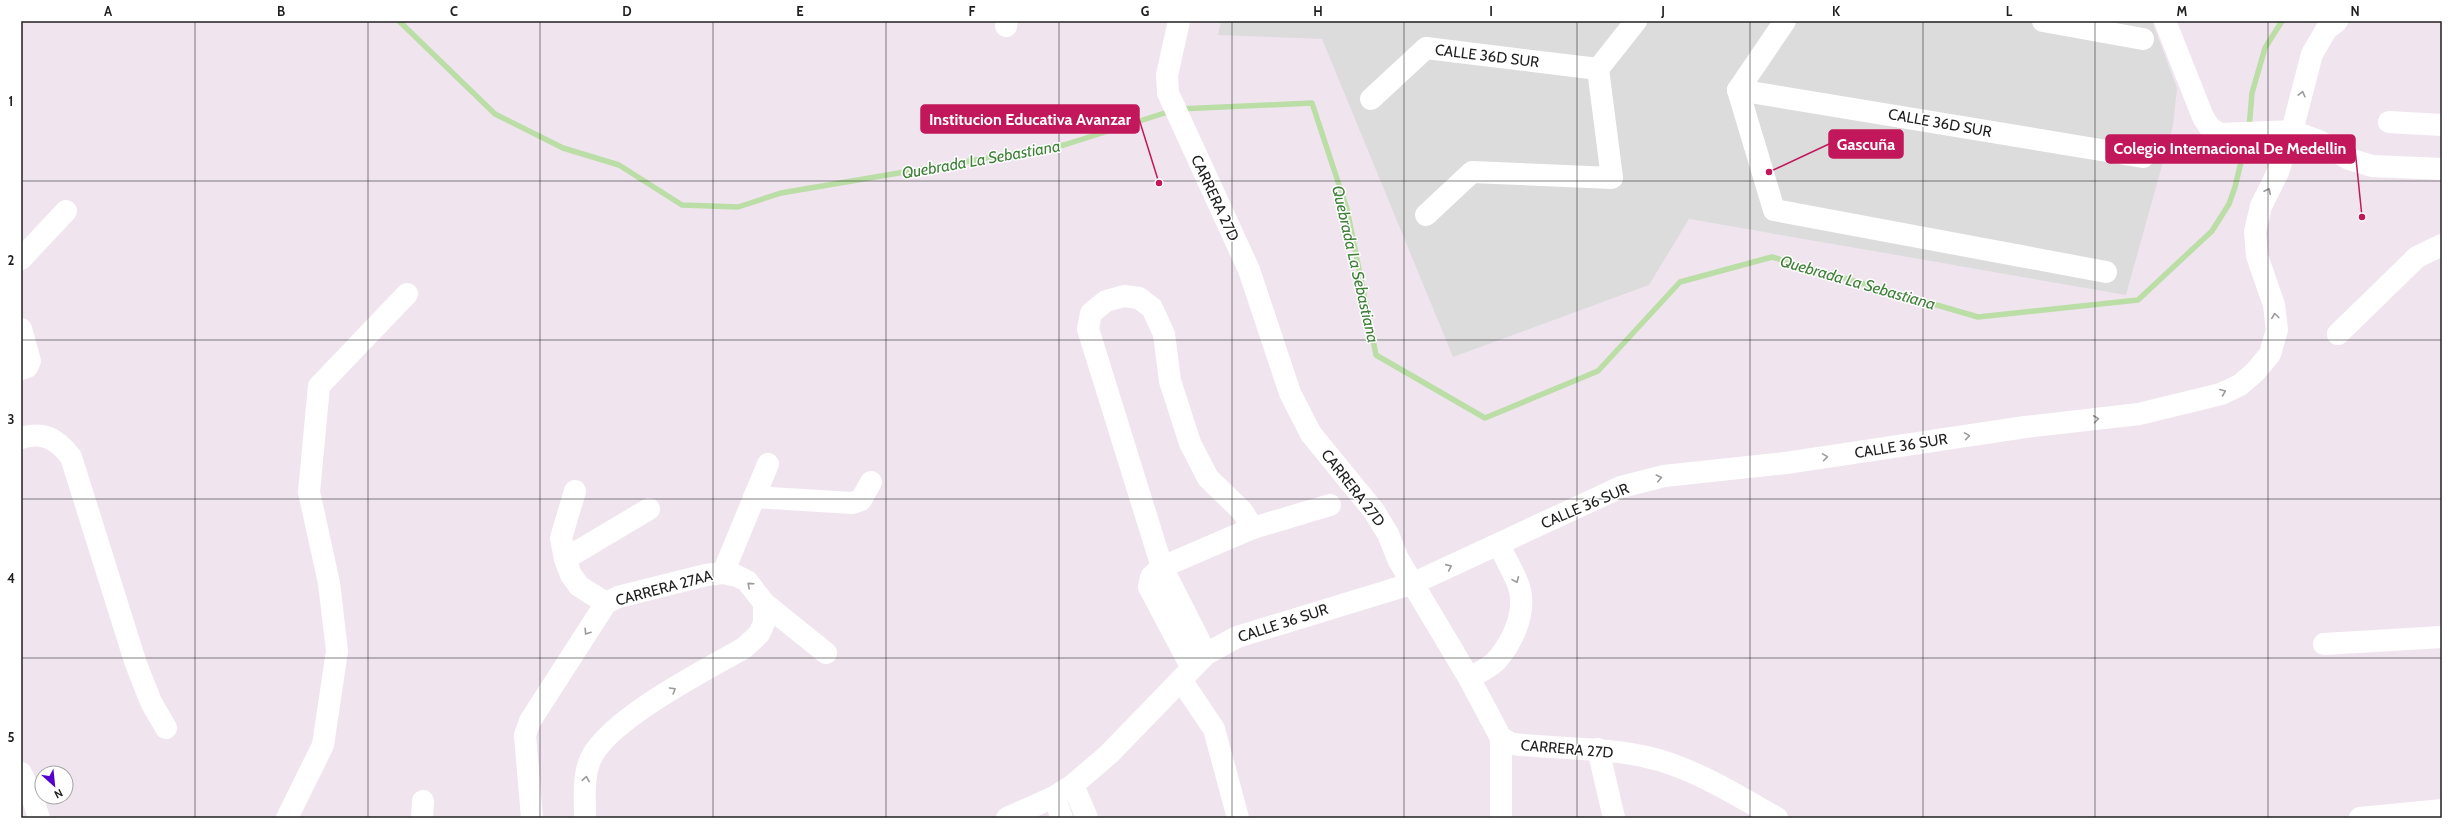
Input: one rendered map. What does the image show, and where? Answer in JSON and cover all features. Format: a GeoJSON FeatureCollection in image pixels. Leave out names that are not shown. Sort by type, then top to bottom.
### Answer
{"type":"FeatureCollection","features":[{"type":"Feature","properties":{"kind":"street","name":"CARRERA 27D"},"geometry":{"type":"LineString","coordinates":[[1179,21],[1167,75],[1168,92],[1249,270],[1290,393],[1311,434],[1374,511],[1388,534],[1398,559],[1414,583],[1470,678],[1501,738],[1512,744],[1598,749],[1671,764],[1730,792],[1777,818]]}},
{"type":"Feature","properties":{"kind":"street"},"geometry":{"type":"LineString","coordinates":[[1426,215],[1472,172],[1612,178],[1598,69],[1636,21]]}},
{"type":"Feature","properties":{"kind":"street"},"geometry":{"type":"LineString","coordinates":[[1785,21],[1738,90],[1774,210],[2106,272]]}},
{"type":"Feature","properties":{"kind":"street"},"geometry":{"type":"LineString","coordinates":[[2043,21],[2143,39]]}},
{"type":"Feature","properties":{"kind":"street"},"geometry":{"type":"LineString","coordinates":[[2165,21],[2203,117],[2210,128],[2220,134],[2285,131],[2319,141],[2349,159],[2372,166],[2442,169]]}},
{"type":"Feature","properties":{"kind":"street"},"geometry":{"type":"LineString","coordinates":[[2285,131],[2312,54],[2326,30],[2337,21]]}},
{"type":"Feature","properties":{"kind":"street","name":"CALLE 36D SUR"},"geometry":{"type":"LineString","coordinates":[[1371,99],[1426,48],[1598,69]]}},
{"type":"Feature","properties":{"kind":"street","name":"CALLE 36D SUR"},"geometry":{"type":"LineString","coordinates":[[1738,90],[2143,157]]}},
{"type":"Feature","properties":{"kind":"street"},"geometry":{"type":"LineString","coordinates":[[2389,122],[2442,125]]}},
{"type":"Feature","properties":{"kind":"street","name":"CALLE 36 SUR"},"geometry":{"type":"LineString","coordinates":[[1007,818],[1054,797],[1073,785],[1109,754],[1193,667],[1237,637],[1270,625],[1414,583],[1499,545],[1586,502],[1621,487],[1664,476],[1786,463],[2026,427],[2139,414],[2220,394],[2240,384],[2256,371],[2270,354],[2277,330],[2274,305],[2257,256],[2255,232],[2261,206],[2278,172],[2285,131]]}},
{"type":"Feature","properties":{"kind":"street"},"geometry":{"type":"LineString","coordinates":[[21,259],[66,210]]}},
{"type":"Feature","properties":{"kind":"street"},"geometry":{"type":"LineString","coordinates":[[2338,334],[2417,257],[2442,245]]}},
{"type":"Feature","properties":{"kind":"street"},"geometry":{"type":"LineString","coordinates":[[287,818],[323,745],[337,651],[329,583],[309,492],[319,386],[407,294]]}},
{"type":"Feature","properties":{"kind":"street"},"geometry":{"type":"LineString","coordinates":[[1238,818],[1214,729],[1193,667],[1088,329],[1091,313],[1106,301],[1124,296],[1139,298],[1152,308],[1164,334],[1170,381],[1190,443],[1208,478],[1242,511],[1253,528]]}},
{"type":"Feature","properties":{"kind":"street"},"geometry":{"type":"LineString","coordinates":[[21,329],[30,361],[27,367],[21,369]]}},
{"type":"Feature","properties":{"kind":"street"},"geometry":{"type":"LineString","coordinates":[[21,438],[30,435],[46,435],[60,442],[71,457],[136,664],[151,702],[166,728]]}},
{"type":"Feature","properties":{"kind":"street"},"geometry":{"type":"LineString","coordinates":[[723,573],[768,464]]}},
{"type":"Feature","properties":{"kind":"street"},"geometry":{"type":"LineString","coordinates":[[754,497],[852,503],[861,500],[871,482]]}},
{"type":"Feature","properties":{"kind":"street"},"geometry":{"type":"LineString","coordinates":[[575,491],[561,538],[565,559],[570,575],[579,586],[606,603]]}},
{"type":"Feature","properties":{"kind":"street"},"geometry":{"type":"LineString","coordinates":[[1162,567],[1253,528],[1330,504]]}},
{"type":"Feature","properties":{"kind":"street"},"geometry":{"type":"LineString","coordinates":[[565,559],[649,509]]}},
{"type":"Feature","properties":{"kind":"street"},"geometry":{"type":"LineString","coordinates":[[1470,678],[1494,662],[1508,646],[1517,627],[1521,601],[1519,585],[1499,545]]}},
{"type":"Feature","properties":{"kind":"street","name":"CARRERA 27AA"},"geometry":{"type":"LineString","coordinates":[[532,818],[525,735],[530,721],[606,603],[638,591],[723,573],[747,581],[764,603],[826,653]]}},
{"type":"Feature","properties":{"kind":"street"},"geometry":{"type":"LineString","coordinates":[[585,818],[585,785],[589,762],[602,741],[616,727],[636,713],[753,641],[764,623],[764,603]]}},
{"type":"Feature","properties":{"kind":"street"},"geometry":{"type":"LineString","coordinates":[[2324,644],[2442,637]]}},
{"type":"Feature","properties":{"kind":"street"},"geometry":{"type":"LineString","coordinates":[[1501,738],[1501,818]]}},
{"type":"Feature","properties":{"kind":"street"},"geometry":{"type":"LineString","coordinates":[[1598,749],[1614,818]]}},
{"type":"Feature","properties":{"kind":"street"},"geometry":{"type":"LineString","coordinates":[[21,773],[26,795],[39,818]]}},
{"type":"Feature","properties":{"kind":"street"},"geometry":{"type":"LineString","coordinates":[[1073,785],[1087,818]]}},
{"type":"Feature","properties":{"kind":"street","name":"CALLE 36 SUR"},"geometry":{"type":"LineString","coordinates":[[1034,818],[1054,797]]}},
{"type":"Feature","properties":{"kind":"street"},"geometry":{"type":"LineString","coordinates":[[1054,797],[1062,818]]}},
{"type":"Feature","properties":{"kind":"street"},"geometry":{"type":"LineString","coordinates":[[2360,818],[2442,810]]}},
{"type":"Feature","properties":{"kind":"shaded area"},"geometry":{"type":"Polygon","coordinates":[[[1221,21],[2152,21],[2177,88],[2173,126],[2126,295],[1689,219],[1649,285],[1453,357],[1322,39],[1218,35],[1221,21]]]}},
{"type":"Feature","properties":{"kind":"waterway"},"geometry":{"type":"LineString","coordinates":[[399,21],[495,114],[563,148],[619,165],[682,205],[738,207],[781,193],[1064,145],[1171,111]]}},
{"type":"Feature","properties":{"kind":"waterway","name":"Quebrada La Sebastiana"},"geometry":{"type":"LineString","coordinates":[[2249,129],[2252,93],[2265,48],[2282,21]]}},
{"type":"Feature","properties":{"kind":"waterway","name":"Quebrada La Sebastiana"},"geometry":{"type":"LineString","coordinates":[[1179,109],[1312,103],[1347,209],[1376,355],[1485,418],[1598,371],[1680,282],[1772,257],[1978,317],[2138,300],[2212,231],[2229,204],[2235,187],[2247,137]]}},
{"type":"Feature","properties":{"kind":"place","name":"Gascuña"},"geometry":{"type":"Point","coordinates":[1769,172]}},
{"type":"Feature","properties":{"kind":"place","name":"Institucion Educativa Avanzar"},"geometry":{"type":"Point","coordinates":[1159,183]}},
{"type":"Feature","properties":{"kind":"place","name":"Colegio Internacional De Medellin"},"geometry":{"type":"Point","coordinates":[2362,217]}}]}
